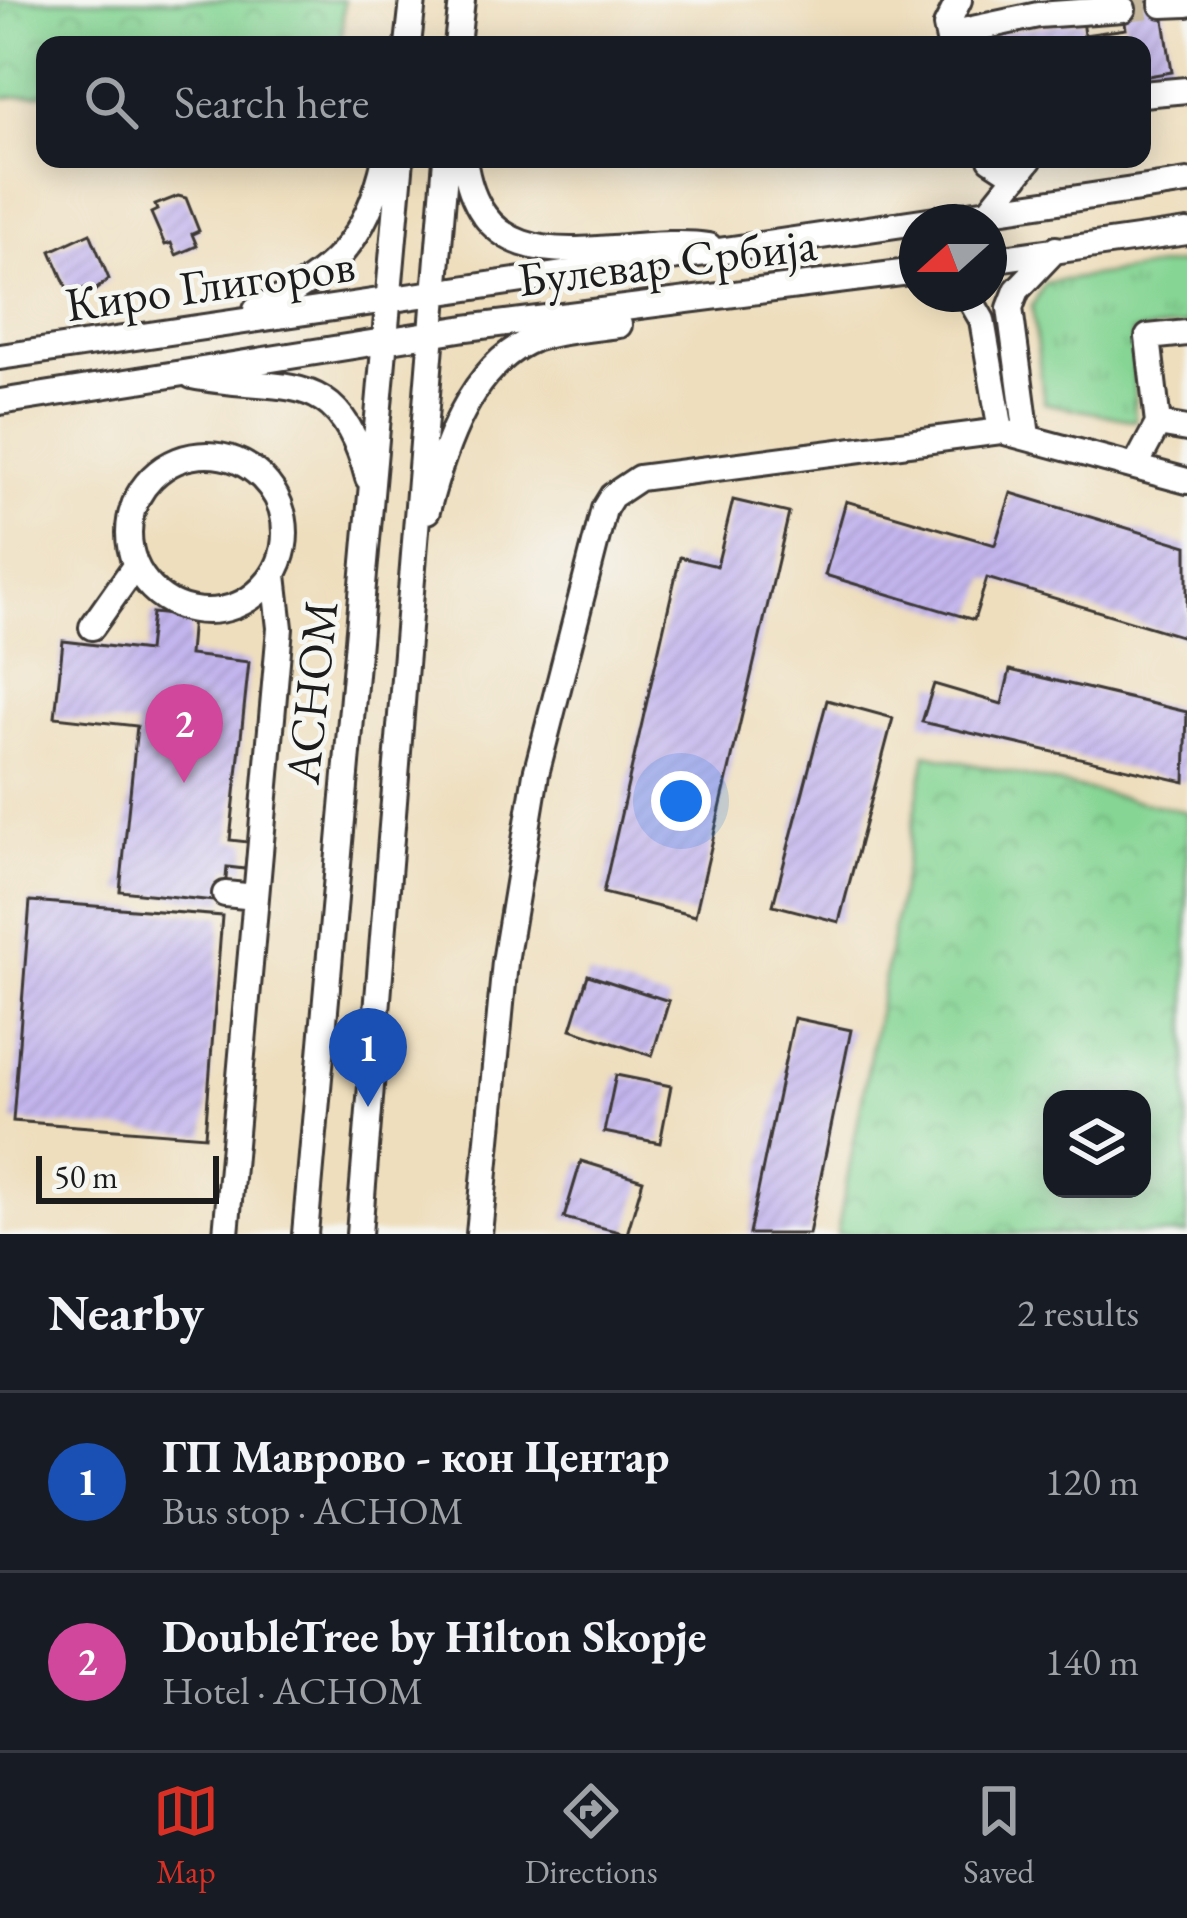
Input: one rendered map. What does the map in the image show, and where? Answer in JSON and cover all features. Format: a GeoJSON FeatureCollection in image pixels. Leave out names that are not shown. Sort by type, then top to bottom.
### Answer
{"type":"FeatureCollection","features":[{"type":"Feature","properties":{"kind":"street"},"geometry":{"type":"LineString","coordinates":[[409,36],[413,0]]}},
{"type":"Feature","properties":{"kind":"street"},"geometry":{"type":"LineString","coordinates":[[459,36],[465,0]]}},
{"type":"Feature","properties":{"kind":"street"},"geometry":{"type":"LineString","coordinates":[[465,0],[468,36]]}},
{"type":"Feature","properties":{"kind":"street"},"geometry":{"type":"LineString","coordinates":[[943,34],[959,0]]}},
{"type":"Feature","properties":{"kind":"street"},"geometry":{"type":"LineString","coordinates":[[943,34],[1038,16],[1123,8]]}},
{"type":"Feature","properties":{"kind":"street"},"geometry":{"type":"LineString","coordinates":[[1151,93],[1187,90]]}},
{"type":"Feature","properties":{"kind":"street"},"geometry":{"type":"LineString","coordinates":[[232,321],[303,290],[329,270],[362,228],[382,168]]}},
{"type":"Feature","properties":{"kind":"street","name":"АСНОМ"},"geometry":{"type":"LineString","coordinates":[[305,1234],[399,168]]}},
{"type":"Feature","properties":{"kind":"street","name":"АСНОМ"},"geometry":{"type":"LineString","coordinates":[[359,1234],[416,553],[424,379],[445,168]]}},
{"type":"Feature","properties":{"kind":"street"},"geometry":{"type":"LineString","coordinates":[[466,168],[473,195],[490,222],[519,243],[552,253],[675,241],[735,250]]}},
{"type":"Feature","properties":{"kind":"street"},"geometry":{"type":"LineString","coordinates":[[994,204],[1023,168]]}},
{"type":"Feature","properties":{"kind":"street","name":"Булевар Србија"},"geometry":{"type":"LineString","coordinates":[[1007,206],[1187,182]]}},
{"type":"Feature","properties":{"kind":"street","name":"Булевар Србија"},"geometry":{"type":"LineString","coordinates":[[431,295],[899,223]]}},
{"type":"Feature","properties":{"kind":"street"},"geometry":{"type":"LineString","coordinates":[[1007,257],[1187,232]]}},
{"type":"Feature","properties":{"kind":"street"},"geometry":{"type":"LineString","coordinates":[[1027,436],[1010,308],[1017,290],[1056,249]]}},
{"type":"Feature","properties":{"kind":"street","name":"Булевар Србија"},"geometry":{"type":"LineString","coordinates":[[428,334],[899,273]]}},
{"type":"Feature","properties":{"kind":"street"},"geometry":{"type":"LineString","coordinates":[[416,553],[435,481],[459,424],[476,387],[500,360],[535,339],[693,312],[743,294]]}},
{"type":"Feature","properties":{"kind":"street","name":"Киро Глигоров"},"geometry":{"type":"LineString","coordinates":[[0,357],[431,295]]}},
{"type":"Feature","properties":{"kind":"street"},"geometry":{"type":"LineString","coordinates":[[978,312],[1001,431]]}},
{"type":"Feature","properties":{"kind":"street"},"geometry":{"type":"LineString","coordinates":[[1135,467],[1158,424],[1148,337],[1187,333]]}},
{"type":"Feature","properties":{"kind":"street","name":"Киро Глигоров"},"geometry":{"type":"LineString","coordinates":[[0,402],[428,334]]}},
{"type":"Feature","properties":{"kind":"street"},"geometry":{"type":"LineString","coordinates":[[172,372],[234,385],[293,384],[320,396],[346,421],[359,443],[373,498]]}},
{"type":"Feature","properties":{"kind":"street"},"geometry":{"type":"LineString","coordinates":[[1158,424],[1187,429]]}},
{"type":"Feature","properties":{"kind":"street"},"geometry":{"type":"LineString","coordinates":[[478,1234],[516,881],[562,657],[604,509],[639,478],[1001,431],[1187,481]]}},
{"type":"Feature","properties":{"kind":"street"},"geometry":{"type":"LineString","coordinates":[[226,1234],[278,646],[274,575],[286,531],[272,487],[255,470],[212,454],[168,464],[136,498],[129,520],[136,566],[150,587],[171,603],[195,611],[243,603],[274,575]]}},
{"type":"Feature","properties":{"kind":"street"},"geometry":{"type":"LineString","coordinates":[[92,627],[136,566]]}},
{"type":"Feature","properties":{"kind":"street"},"geometry":{"type":"LineString","coordinates":[[243,603],[268,622],[278,646]]}},
{"type":"Feature","properties":{"kind":"street"},"geometry":{"type":"LineString","coordinates":[[225,894],[256,897]]}},
{"type":"Feature","properties":{"kind":"green space"},"geometry":{"type":"Polygon","coordinates":[[[0,0],[344,0],[342,36],[36,36],[36,95],[0,98],[0,0]]]}},
{"type":"Feature","properties":{"kind":"green space"},"geometry":{"type":"Polygon","coordinates":[[[1187,262],[1187,325],[1132,332],[1135,421],[1044,403],[1032,306],[1045,283],[1187,262]]]}},
{"type":"Feature","properties":{"kind":"green space"},"geometry":{"type":"Polygon","coordinates":[[[926,754],[1187,812],[1187,1234],[837,1234],[926,754]]]}},
{"type":"Feature","properties":{"kind":"building"},"geometry":{"type":"Polygon","coordinates":[[[1161,0],[1172,72],[1151,76],[1151,36],[972,36],[1082,20],[1084,35],[1126,29],[1122,5],[1161,0]]]}},
{"type":"Feature","properties":{"kind":"building"},"geometry":{"type":"Polygon","coordinates":[[[178,196],[186,198],[199,231],[192,234],[197,246],[176,255],[171,243],[165,245],[151,213],[157,210],[155,205],[178,196]]]}},
{"type":"Feature","properties":{"kind":"building"},"geometry":{"type":"Polygon","coordinates":[[[90,233],[109,279],[93,292],[87,287],[70,295],[51,251],[90,233]]]}},
{"type":"Feature","properties":{"kind":"building"},"geometry":{"type":"Polygon","coordinates":[[[1011,493],[1187,546],[1187,638],[987,578],[974,620],[825,575],[846,501],[995,545],[1011,493]]]}},
{"type":"Feature","properties":{"kind":"building"},"geometry":{"type":"Polygon","coordinates":[[[733,500],[789,513],[695,916],[603,893],[680,557],[717,566],[733,500]]]}},
{"type":"Feature","properties":{"kind":"building"},"geometry":{"type":"Polygon","coordinates":[[[152,613],[192,617],[189,655],[249,662],[230,840],[248,842],[245,869],[227,867],[224,902],[120,891],[137,726],[55,717],[63,641],[148,651],[152,613]]]}},
{"type":"Feature","properties":{"kind":"building"},"geometry":{"type":"Polygon","coordinates":[[[1010,670],[1187,712],[1185,782],[922,722],[934,684],[1002,704],[1010,670]]]}},
{"type":"Feature","properties":{"kind":"building"},"geometry":{"type":"Polygon","coordinates":[[[827,700],[893,718],[839,922],[773,905],[827,700]]]}},
{"type":"Feature","properties":{"kind":"building"},"geometry":{"type":"Polygon","coordinates":[[[30,901],[222,916],[205,1136],[13,1121],[30,901]]]}},
{"type":"Feature","properties":{"kind":"building"},"geometry":{"type":"Polygon","coordinates":[[[588,975],[669,1001],[652,1056],[571,1029],[588,975]]]}},
{"type":"Feature","properties":{"kind":"building"},"geometry":{"type":"Polygon","coordinates":[[[794,1018],[851,1030],[809,1234],[749,1234],[794,1018]]]}},
{"type":"Feature","properties":{"kind":"building"},"geometry":{"type":"Polygon","coordinates":[[[616,1075],[671,1086],[660,1143],[604,1132],[616,1075]]]}},
{"type":"Feature","properties":{"kind":"building"},"geometry":{"type":"Polygon","coordinates":[[[581,1161],[643,1180],[627,1234],[564,1218],[581,1161]]]}},
{"type":"Feature","properties":{"kind":"tunnel"},"geometry":{"type":"LineString","coordinates":[[1123,9],[1162,5]]}},
{"type":"Feature","properties":{"kind":"place","name":"DoubleTree by Hilton Skopje"},"geometry":{"type":"Point","coordinates":[184,783]}},
{"type":"Feature","properties":{"kind":"place","name":"ГП Маврово - кон Центар"},"geometry":{"type":"Point","coordinates":[368,1107]}}]}
